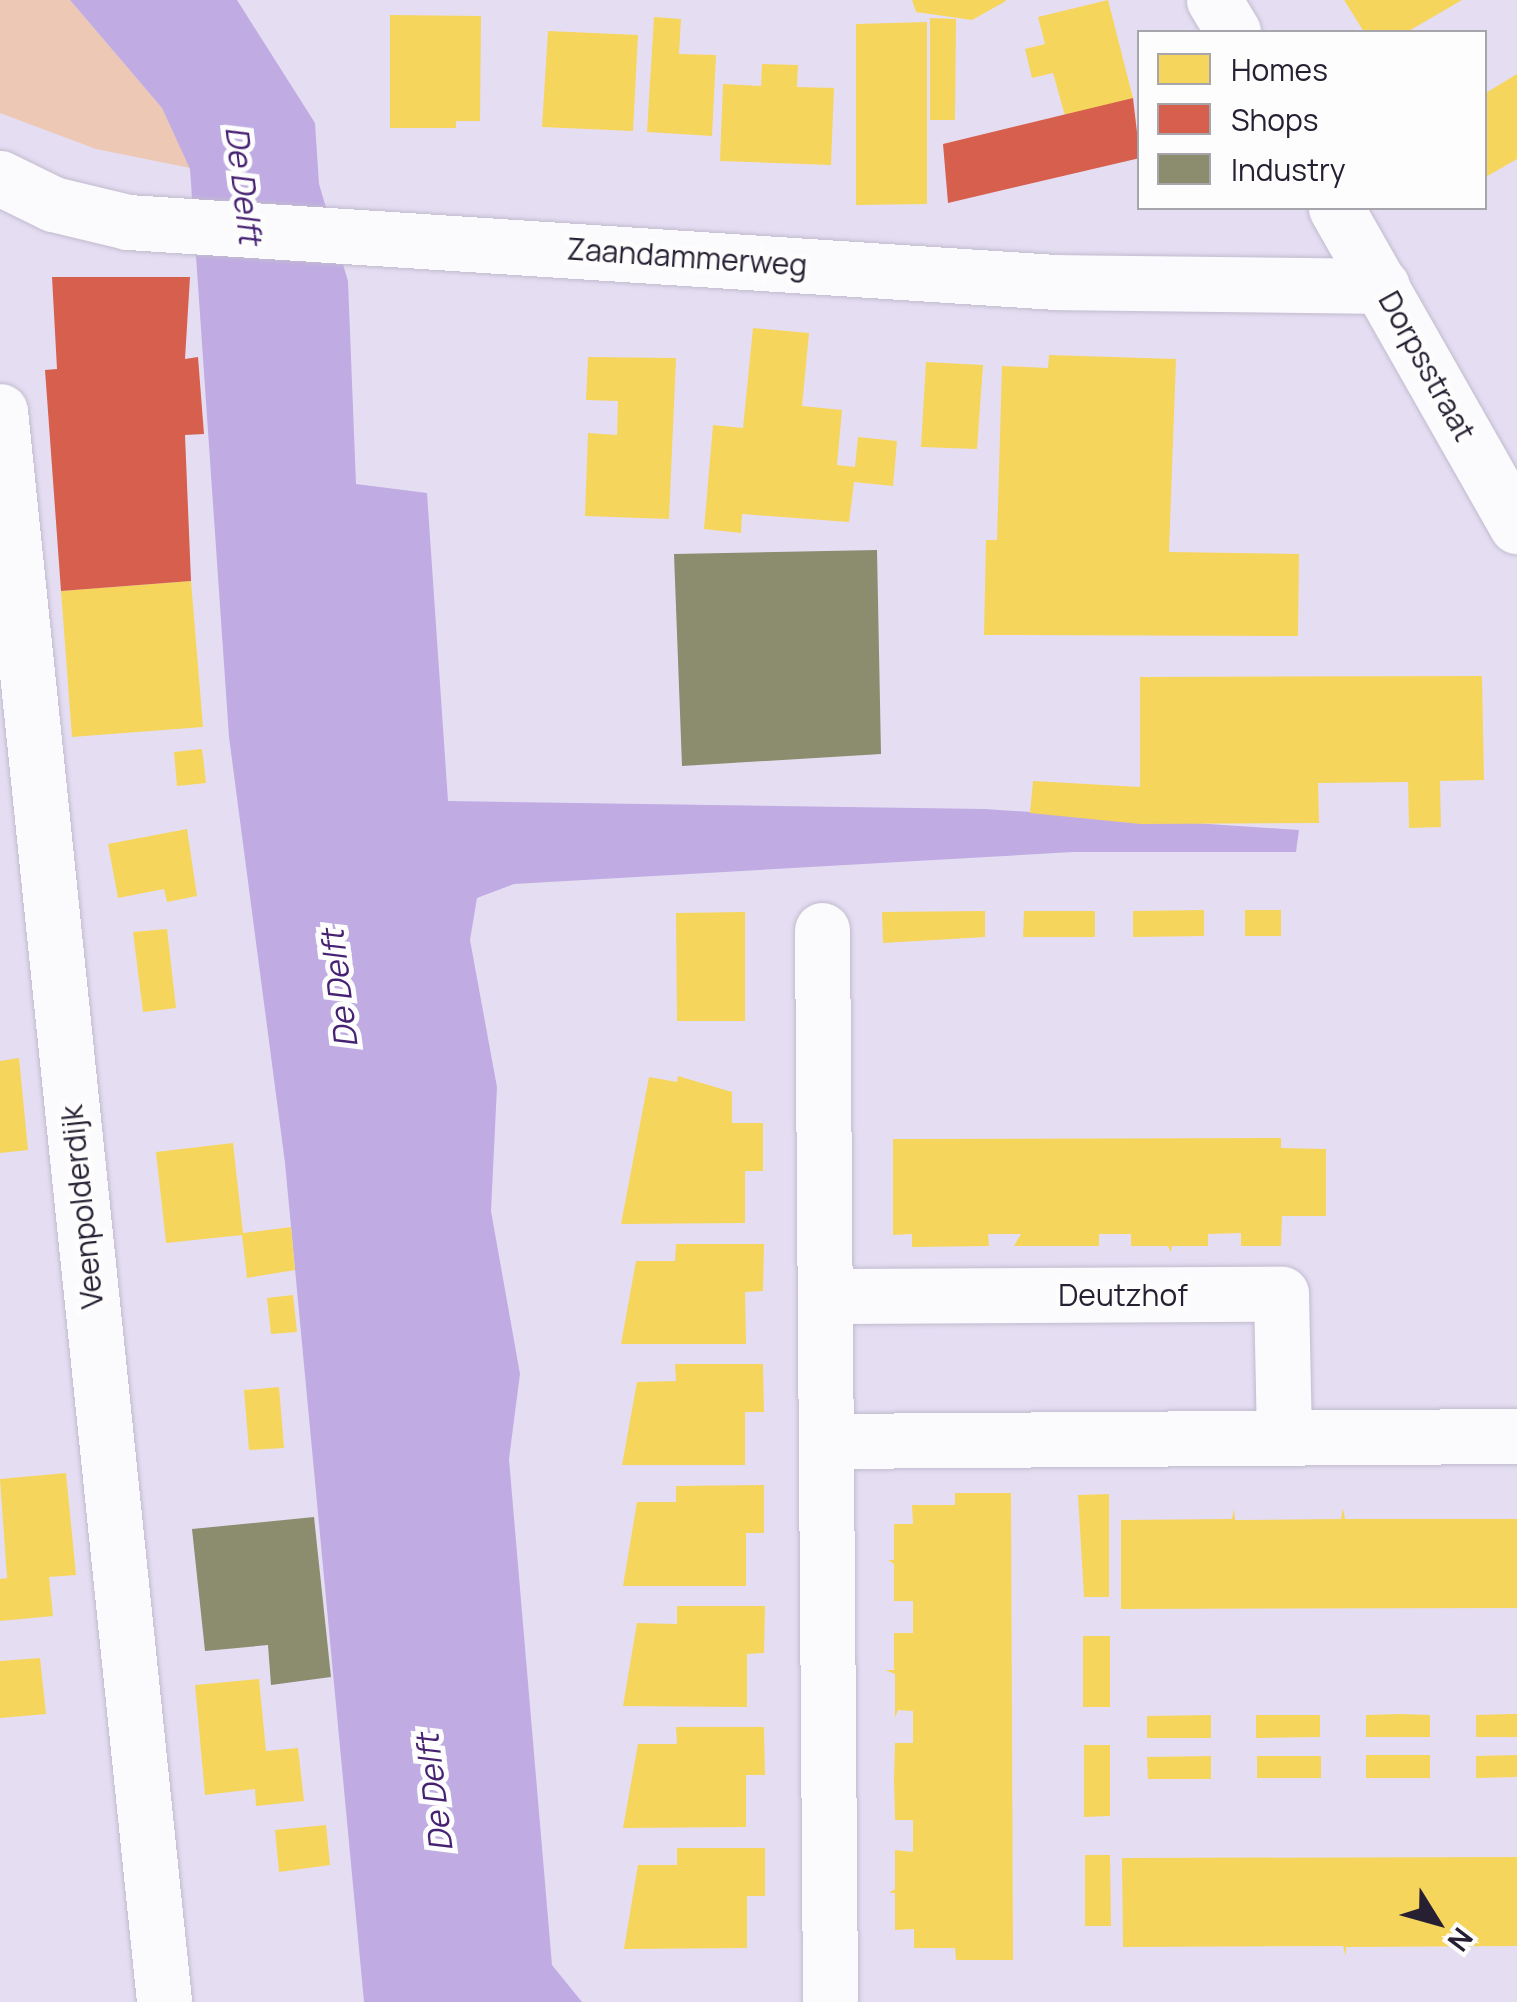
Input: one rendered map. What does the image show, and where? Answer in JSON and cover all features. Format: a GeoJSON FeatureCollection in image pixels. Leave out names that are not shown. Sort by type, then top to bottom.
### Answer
{"type":"FeatureCollection","features":[{"type":"Feature","properties":{"kind":"street"},"geometry":{"type":"LineString","coordinates":[[1214,0],[1232,30]]}},
{"type":"Feature","properties":{"kind":"street","name":"Zaandammerweg"},"geometry":{"type":"LineString","coordinates":[[0,178],[53,204],[128,222],[1056,282],[1382,286]]}},
{"type":"Feature","properties":{"kind":"street","name":"Dorpsstraat"},"geometry":{"type":"LineString","coordinates":[[1337,210],[1517,526]]}},
{"type":"Feature","properties":{"kind":"street","name":"Veenpolderdijk"},"geometry":{"type":"LineString","coordinates":[[0,412],[164,2002]]}},
{"type":"Feature","properties":{"kind":"street"},"geometry":{"type":"LineString","coordinates":[[822,930],[830,2002]]}},
{"type":"Feature","properties":{"kind":"street","name":"Deutzhof"},"geometry":{"type":"LineString","coordinates":[[825,1296],[1281,1294],[1284,1435]]}},
{"type":"Feature","properties":{"kind":"street"},"geometry":{"type":"LineString","coordinates":[[827,1441],[1517,1436]]}},
{"type":"Feature","properties":{"kind":"shaded area"},"geometry":{"type":"Polygon","coordinates":[[[0,0],[70,0],[162,108],[190,168],[96,149],[0,113],[0,0]]]}},
{"type":"Feature","properties":{"kind":"water","name":"De Delft"},"geometry":{"type":"Polygon","coordinates":[[[70,0],[237,0],[315,123],[319,184],[348,281],[356,484],[427,493],[448,801],[985,809],[1299,830],[1296,852],[1073,852],[514,884],[477,898],[470,940],[497,1087],[491,1211],[520,1374],[509,1459],[552,1965],[582,2002],[364,2002],[285,1163],[229,737],[190,169],[162,108],[70,0]]]}},
{"type":"Feature","properties":{"kind":"building: Homes"},"geometry":{"type":"Polygon","coordinates":[[[912,0],[1006,1],[972,20],[916,12],[912,0]]]}},
{"type":"Feature","properties":{"kind":"building: Homes"},"geometry":{"type":"Polygon","coordinates":[[[1108,0],[1133,98],[1065,116],[1053,73],[1032,78],[1025,49],[1045,44],[1038,17],[1108,0]]]}},
{"type":"Feature","properties":{"kind":"building: Homes"},"geometry":{"type":"Polygon","coordinates":[[[1344,0],[1462,0],[1410,30],[1363,30],[1344,0]]]}},
{"type":"Feature","properties":{"kind":"building: Homes"},"geometry":{"type":"Polygon","coordinates":[[[390,15],[481,16],[480,121],[456,121],[456,128],[390,128],[390,15]]]}},
{"type":"Feature","properties":{"kind":"building: Homes"},"geometry":{"type":"Polygon","coordinates":[[[654,17],[681,19],[679,54],[716,55],[712,136],[647,132],[654,17]]]}},
{"type":"Feature","properties":{"kind":"building: Homes"},"geometry":{"type":"Polygon","coordinates":[[[930,18],[956,19],[955,120],[930,120],[930,18]]]}},
{"type":"Feature","properties":{"kind":"building: Homes"},"geometry":{"type":"Polygon","coordinates":[[[927,22],[927,204],[856,205],[856,24],[927,22]]]}},
{"type":"Feature","properties":{"kind":"building: Homes"},"geometry":{"type":"Polygon","coordinates":[[[548,31],[638,35],[633,131],[542,127],[548,31]]]}},
{"type":"Feature","properties":{"kind":"building: Homes"},"geometry":{"type":"Polygon","coordinates":[[[762,64],[798,65],[797,87],[834,88],[831,165],[720,161],[723,84],[761,86],[762,64]]]}},
{"type":"Feature","properties":{"kind":"building: Homes"},"geometry":{"type":"Polygon","coordinates":[[[1517,74],[1517,159],[1487,176],[1487,92],[1517,74]]]}},
{"type":"Feature","properties":{"kind":"building: Homes"},"geometry":{"type":"Polygon","coordinates":[[[753,328],[809,333],[802,406],[842,410],[837,465],[855,467],[858,437],[897,441],[893,486],[854,482],[849,522],[742,514],[741,533],[704,529],[713,425],[743,428],[753,328]]]}},
{"type":"Feature","properties":{"kind":"building: Homes"},"geometry":{"type":"Polygon","coordinates":[[[1049,355],[1176,359],[1169,552],[1299,554],[1298,636],[984,635],[986,540],[997,540],[1002,366],[1048,368],[1049,355]]]}},
{"type":"Feature","properties":{"kind":"building: Homes"},"geometry":{"type":"Polygon","coordinates":[[[588,357],[676,358],[669,519],[585,516],[588,433],[617,435],[618,401],[586,400],[588,357]]]}},
{"type":"Feature","properties":{"kind":"building: Homes"},"geometry":{"type":"Polygon","coordinates":[[[926,362],[983,365],[977,449],[921,447],[926,362]]]}},
{"type":"Feature","properties":{"kind":"building: Homes"},"geometry":{"type":"Polygon","coordinates":[[[191,581],[203,727],[72,737],[61,591],[191,581]]]}},
{"type":"Feature","properties":{"kind":"building: Homes"},"geometry":{"type":"Polygon","coordinates":[[[1482,676],[1484,780],[1440,781],[1441,827],[1409,828],[1408,782],[1318,783],[1319,823],[1141,824],[1030,813],[1033,781],[1140,787],[1140,677],[1482,676]]]}},
{"type":"Feature","properties":{"kind":"building: Homes"},"geometry":{"type":"Polygon","coordinates":[[[202,749],[206,783],[177,786],[174,752],[202,749]]]}},
{"type":"Feature","properties":{"kind":"building: Homes"},"geometry":{"type":"Polygon","coordinates":[[[187,829],[197,896],[167,902],[164,889],[118,898],[108,844],[187,829]]]}},
{"type":"Feature","properties":{"kind":"building: Homes"},"geometry":{"type":"Polygon","coordinates":[[[1204,910],[1204,936],[1133,937],[1133,911],[1204,910]]]}},
{"type":"Feature","properties":{"kind":"building: Homes"},"geometry":{"type":"Polygon","coordinates":[[[1245,910],[1281,910],[1281,936],[1245,936],[1245,910]]]}},
{"type":"Feature","properties":{"kind":"building: Homes"},"geometry":{"type":"Polygon","coordinates":[[[985,911],[985,937],[883,943],[882,912],[985,911]]]}},
{"type":"Feature","properties":{"kind":"building: Homes"},"geometry":{"type":"Polygon","coordinates":[[[1024,911],[1095,911],[1095,937],[1023,937],[1024,911]]]}},
{"type":"Feature","properties":{"kind":"building: Homes"},"geometry":{"type":"Polygon","coordinates":[[[745,912],[745,1021],[677,1021],[676,913],[745,912]]]}},
{"type":"Feature","properties":{"kind":"building: Homes"},"geometry":{"type":"Polygon","coordinates":[[[167,929],[176,1008],[143,1012],[133,932],[167,929]]]}},
{"type":"Feature","properties":{"kind":"building: Homes"},"geometry":{"type":"Polygon","coordinates":[[[19,1058],[28,1150],[0,1153],[0,1061],[19,1058]]]}},
{"type":"Feature","properties":{"kind":"building: Homes"},"geometry":{"type":"Polygon","coordinates":[[[678,1076],[732,1092],[732,1123],[763,1123],[763,1171],[745,1171],[745,1223],[621,1224],[649,1077],[677,1082],[678,1076]]]}},
{"type":"Feature","properties":{"kind":"building: Homes"},"geometry":{"type":"Polygon","coordinates":[[[1281,1138],[1281,1148],[1326,1149],[1326,1216],[1282,1216],[1281,1246],[1241,1246],[1241,1233],[1208,1234],[1208,1246],[1172,1246],[1171,1252],[1168,1246],[1131,1246],[1131,1234],[1099,1234],[1099,1246],[1014,1246],[1021,1234],[988,1234],[989,1246],[912,1247],[912,1234],[893,1235],[893,1139],[1281,1138]]]}},
{"type":"Feature","properties":{"kind":"building: Homes"},"geometry":{"type":"Polygon","coordinates":[[[233,1143],[243,1233],[291,1227],[295,1270],[247,1278],[242,1235],[166,1243],[156,1152],[233,1143]]]}},
{"type":"Feature","properties":{"kind":"building: Homes"},"geometry":{"type":"Polygon","coordinates":[[[676,1244],[764,1244],[763,1291],[745,1292],[746,1344],[621,1344],[636,1261],[675,1261],[676,1244]]]}},
{"type":"Feature","properties":{"kind":"building: Homes"},"geometry":{"type":"Polygon","coordinates":[[[293,1295],[297,1332],[271,1334],[267,1298],[293,1295]]]}},
{"type":"Feature","properties":{"kind":"building: Homes"},"geometry":{"type":"Polygon","coordinates":[[[675,1364],[763,1364],[764,1412],[745,1412],[745,1465],[622,1465],[637,1382],[676,1381],[675,1364]]]}},
{"type":"Feature","properties":{"kind":"building: Homes"},"geometry":{"type":"Polygon","coordinates":[[[279,1387],[284,1448],[249,1450],[244,1390],[279,1387]]]}},
{"type":"Feature","properties":{"kind":"building: Homes"},"geometry":{"type":"Polygon","coordinates":[[[66,1473],[76,1575],[49,1577],[53,1616],[0,1621],[0,1579],[7,1578],[0,1479],[66,1473]]]}},
{"type":"Feature","properties":{"kind":"building: Homes"},"geometry":{"type":"Polygon","coordinates":[[[764,1485],[764,1533],[746,1533],[746,1586],[623,1586],[637,1502],[676,1502],[676,1486],[764,1485]]]}},
{"type":"Feature","properties":{"kind":"building: Homes"},"geometry":{"type":"Polygon","coordinates":[[[955,1493],[1011,1493],[1013,1960],[956,1960],[955,1948],[914,1948],[914,1929],[895,1930],[895,1893],[889,1893],[895,1889],[895,1850],[913,1852],[913,1820],[895,1820],[894,1780],[895,1743],[913,1743],[913,1711],[898,1710],[895,1718],[895,1674],[885,1670],[894,1670],[894,1633],[913,1633],[913,1601],[894,1601],[894,1564],[888,1560],[894,1560],[894,1524],[913,1524],[912,1505],[955,1505],[955,1493]]]}},
{"type":"Feature","properties":{"kind":"building: Homes"},"geometry":{"type":"Polygon","coordinates":[[[1109,1494],[1109,1597],[1084,1597],[1078,1495],[1109,1494]]]}},
{"type":"Feature","properties":{"kind":"building: Homes"},"geometry":{"type":"Polygon","coordinates":[[[1343,1508],[1345,1519],[1517,1519],[1517,1608],[1121,1609],[1121,1520],[1232,1519],[1234,1509],[1235,1520],[1341,1519],[1343,1508]]]}},
{"type":"Feature","properties":{"kind":"building: Homes"},"geometry":{"type":"Polygon","coordinates":[[[677,1606],[765,1606],[764,1653],[747,1654],[747,1707],[623,1706],[637,1623],[677,1624],[677,1606]]]}},
{"type":"Feature","properties":{"kind":"building: Homes"},"geometry":{"type":"Polygon","coordinates":[[[1083,1636],[1110,1636],[1110,1707],[1083,1707],[1083,1636]]]}},
{"type":"Feature","properties":{"kind":"building: Homes"},"geometry":{"type":"Polygon","coordinates":[[[40,1658],[46,1714],[0,1718],[0,1661],[40,1658]]]}},
{"type":"Feature","properties":{"kind":"building: Homes"},"geometry":{"type":"Polygon","coordinates":[[[259,1679],[266,1751],[298,1748],[304,1801],[256,1806],[255,1789],[205,1795],[195,1685],[259,1679]]]}},
{"type":"Feature","properties":{"kind":"building: Homes"},"geometry":{"type":"Polygon","coordinates":[[[1517,1714],[1517,1737],[1476,1737],[1476,1715],[1517,1714]]]}},
{"type":"Feature","properties":{"kind":"building: Homes"},"geometry":{"type":"Polygon","coordinates":[[[1211,1715],[1211,1738],[1147,1738],[1147,1716],[1211,1715]]]}},
{"type":"Feature","properties":{"kind":"building: Homes"},"geometry":{"type":"Polygon","coordinates":[[[1256,1715],[1320,1715],[1320,1737],[1256,1738],[1256,1715]]]}},
{"type":"Feature","properties":{"kind":"building: Homes"},"geometry":{"type":"Polygon","coordinates":[[[1366,1715],[1430,1715],[1430,1737],[1366,1737],[1366,1715]]]}},
{"type":"Feature","properties":{"kind":"building: Homes"},"geometry":{"type":"Polygon","coordinates":[[[676,1727],[764,1727],[765,1775],[746,1775],[746,1827],[623,1828],[638,1744],[677,1744],[676,1727]]]}},
{"type":"Feature","properties":{"kind":"building: Homes"},"geometry":{"type":"Polygon","coordinates":[[[1084,1745],[1110,1745],[1110,1816],[1084,1817],[1084,1745]]]}},
{"type":"Feature","properties":{"kind":"building: Homes"},"geometry":{"type":"Polygon","coordinates":[[[1366,1755],[1430,1755],[1430,1778],[1366,1778],[1366,1755]]]}},
{"type":"Feature","properties":{"kind":"building: Homes"},"geometry":{"type":"Polygon","coordinates":[[[1517,1755],[1517,1777],[1476,1778],[1476,1756],[1517,1755]]]}},
{"type":"Feature","properties":{"kind":"building: Homes"},"geometry":{"type":"Polygon","coordinates":[[[1211,1756],[1211,1779],[1148,1779],[1147,1757],[1211,1756]]]}},
{"type":"Feature","properties":{"kind":"building: Homes"},"geometry":{"type":"Polygon","coordinates":[[[1257,1756],[1321,1756],[1321,1778],[1257,1778],[1257,1756]]]}},
{"type":"Feature","properties":{"kind":"building: Homes"},"geometry":{"type":"Polygon","coordinates":[[[326,1825],[330,1865],[279,1872],[275,1830],[326,1825]]]}},
{"type":"Feature","properties":{"kind":"building: Homes"},"geometry":{"type":"Polygon","coordinates":[[[677,1848],[765,1848],[765,1896],[747,1896],[747,1948],[624,1949],[638,1865],[677,1865],[677,1848]]]}},
{"type":"Feature","properties":{"kind":"building: Homes"},"geometry":{"type":"Polygon","coordinates":[[[1085,1855],[1110,1855],[1111,1926],[1085,1926],[1085,1855]]]}},
{"type":"Feature","properties":{"kind":"building: Homes"},"geometry":{"type":"Polygon","coordinates":[[[1517,1857],[1517,1946],[1346,1947],[1346,1956],[1343,1946],[1123,1947],[1122,1858],[1517,1857]]]}},
{"type":"Feature","properties":{"kind":"building: Shops"},"geometry":{"type":"Polygon","coordinates":[[[1133,98],[1137,159],[948,203],[943,144],[1133,98]]]}},
{"type":"Feature","properties":{"kind":"building: Shops"},"geometry":{"type":"Polygon","coordinates":[[[52,277],[190,277],[185,359],[198,357],[204,434],[185,435],[191,581],[61,591],[45,370],[57,369],[52,277]]]}},
{"type":"Feature","properties":{"kind":"building: Industry"},"geometry":{"type":"Polygon","coordinates":[[[877,550],[881,754],[682,766],[674,554],[877,550]]]}},
{"type":"Feature","properties":{"kind":"building: Industry"},"geometry":{"type":"Polygon","coordinates":[[[314,1517],[331,1677],[271,1685],[268,1645],[205,1651],[192,1529],[314,1517]]]}}]}
